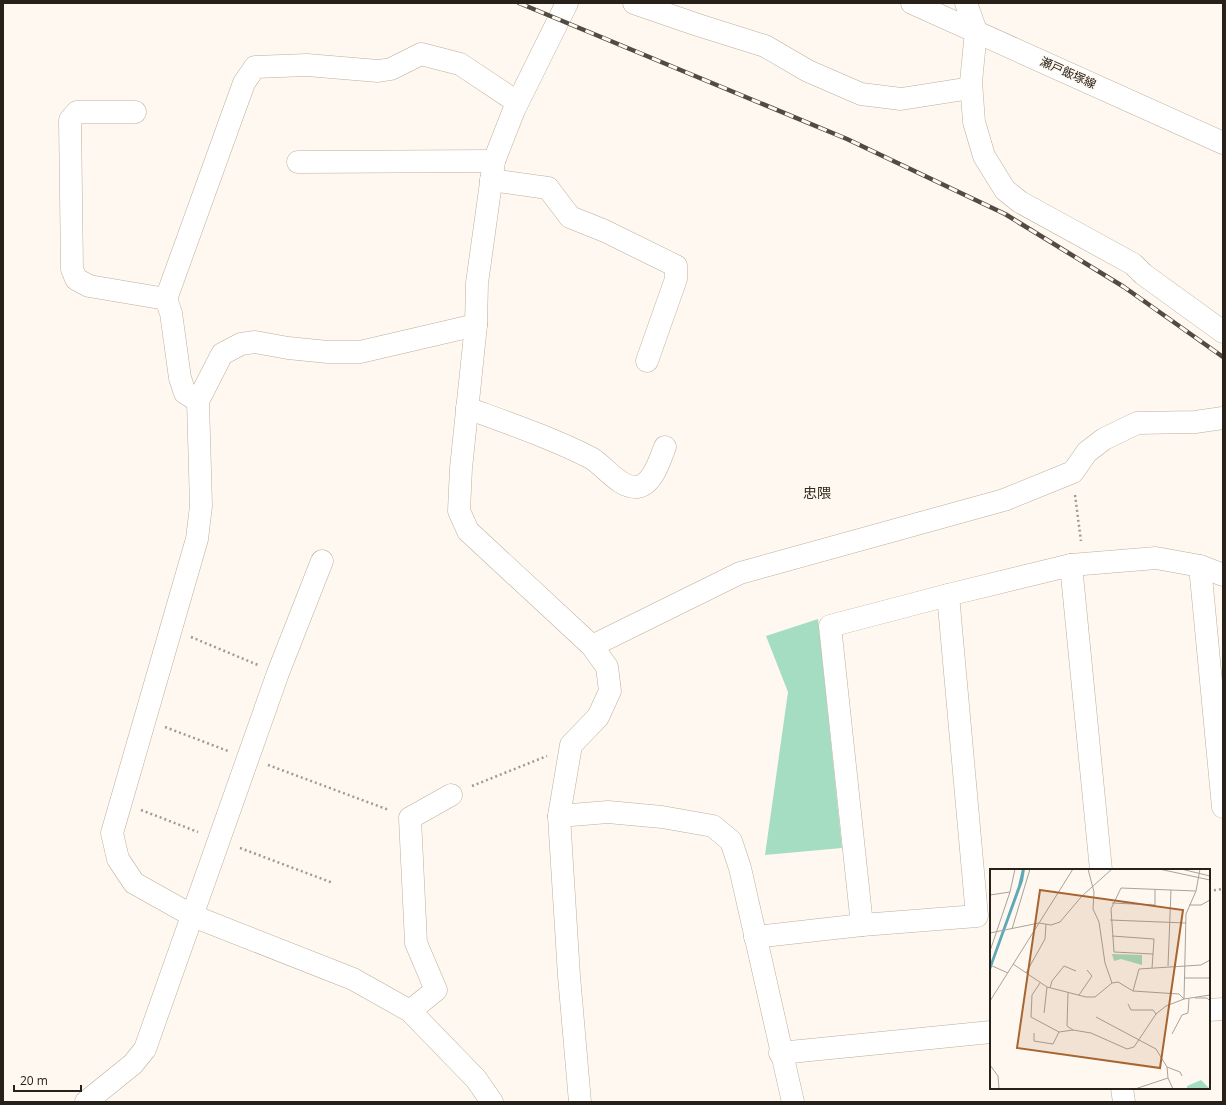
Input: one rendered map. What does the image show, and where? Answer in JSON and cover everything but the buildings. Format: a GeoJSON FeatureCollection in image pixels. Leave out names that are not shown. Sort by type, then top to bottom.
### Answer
{"type":"FeatureCollection","features":[{"type":"Feature","properties":{"kind":"street"},"geometry":{"type":"LineString","coordinates":[[567,3],[517,102],[492,170],[477,283],[476,325],[461,468],[459,511],[468,531],[592,646],[607,667],[610,691],[598,717],[571,746],[558,816],[569,976],[580,1102]]}},
{"type":"Feature","properties":{"kind":"street"},"geometry":{"type":"LineString","coordinates":[[634,3],[765,46],[808,71],[861,94],[901,98],[971,88]]}},
{"type":"Feature","properties":{"kind":"street","name":"瀬戸飯塚線"},"geometry":{"type":"LineString","coordinates":[[912,3],[1223,143]]}},
{"type":"Feature","properties":{"kind":"street"},"geometry":{"type":"LineString","coordinates":[[966,3],[976,31],[971,88],[974,122],[984,156],[1005,190],[1020,202],[1132,264],[1143,274],[1223,332]]}},
{"type":"Feature","properties":{"kind":"street"},"geometry":{"type":"LineString","coordinates":[[198,402],[185,393],[180,378],[171,313],[166,299],[244,83],[255,67],[307,65],[378,71],[391,69],[421,54],[460,64],[517,102]]}},
{"type":"Feature","properties":{"kind":"street"},"geometry":{"type":"LineString","coordinates":[[135,112],[77,112],[70,120],[72,269],[76,279],[89,286],[166,299]]}},
{"type":"Feature","properties":{"kind":"street"},"geometry":{"type":"LineString","coordinates":[[298,162],[492,170],[548,188],[570,217],[605,231],[676,266],[676,279],[647,361]]}},
{"type":"Feature","properties":{"kind":"street"},"geometry":{"type":"LineString","coordinates":[[476,325],[360,352],[328,352],[288,348],[255,342],[241,344],[222,354],[198,402],[201,435],[202,506],[197,539],[146,720],[112,833],[118,859],[134,883],[193,916],[353,979],[410,1011],[476,1078],[492,1102]]}},
{"type":"Feature","properties":{"kind":"street"},"geometry":{"type":"LineString","coordinates":[[467,408],[528,431],[592,459],[628,485],[637,487],[645,484],[651,477],[666,447]]}},
{"type":"Feature","properties":{"kind":"street"},"geometry":{"type":"LineString","coordinates":[[592,646],[740,573],[1004,500],[1073,472],[1087,452],[1104,439],[1137,423],[1195,422],[1223,418]]}},
{"type":"Feature","properties":{"kind":"street"},"geometry":{"type":"LineString","coordinates":[[862,925],[830,626],[948,595],[1077,565],[1156,558],[1200,566],[1223,575]]}},
{"type":"Feature","properties":{"kind":"street"},"geometry":{"type":"LineString","coordinates":[[86,1102],[134,1064],[145,1049],[278,673],[322,561]]}},
{"type":"Feature","properties":{"kind":"street"},"geometry":{"type":"LineString","coordinates":[[1077,565],[1101,869]]}},
{"type":"Feature","properties":{"kind":"street"},"geometry":{"type":"LineString","coordinates":[[1200,566],[1223,807]]}},
{"type":"Feature","properties":{"kind":"street"},"geometry":{"type":"LineString","coordinates":[[756,937],[862,925],[977,916],[948,595]]}},
{"type":"Feature","properties":{"kind":"street"},"geometry":{"type":"LineString","coordinates":[[410,1011],[436,990],[416,943],[410,818],[451,795]]}},
{"type":"Feature","properties":{"kind":"street"},"geometry":{"type":"LineString","coordinates":[[558,816],[608,812],[662,817],[713,826],[731,841],[740,868],[780,1053],[793,1102]]}},
{"type":"Feature","properties":{"kind":"street"},"geometry":{"type":"LineString","coordinates":[[1210,1010],[1223,1009]]}},
{"type":"Feature","properties":{"kind":"street"},"geometry":{"type":"LineString","coordinates":[[780,1053],[990,1032]]}},
{"type":"Feature","properties":{"kind":"street"},"geometry":{"type":"LineString","coordinates":[[1122,1089],[1124,1102]]}},
{"type":"Feature","properties":{"kind":"path"},"geometry":{"type":"LineString","coordinates":[[1073,472],[1077,565]]}},
{"type":"Feature","properties":{"kind":"path"},"geometry":{"type":"LineString","coordinates":[[172,629],[278,673]]}},
{"type":"Feature","properties":{"kind":"path"},"geometry":{"type":"LineString","coordinates":[[146,720],[410,818]]}},
{"type":"Feature","properties":{"kind":"path"},"geometry":{"type":"LineString","coordinates":[[451,795],[571,746]]}},
{"type":"Feature","properties":{"kind":"path"},"geometry":{"type":"LineString","coordinates":[[1210,891],[1223,889]]}},
{"type":"Feature","properties":{"kind":"green space"},"geometry":{"type":"Polygon","coordinates":[[[818,619],[842,848],[765,855],[788,692],[766,636],[818,619]]]}},
{"type":"Feature","properties":{"kind":"railway"},"geometry":{"type":"LineString","coordinates":[[519,3],[847,139],[1005,214],[1124,287],[1223,357]]}},
{"type":"Feature","properties":{"kind":"district","name":"忠隈"},"geometry":{"type":"Point","coordinates":[817,493]}}]}
